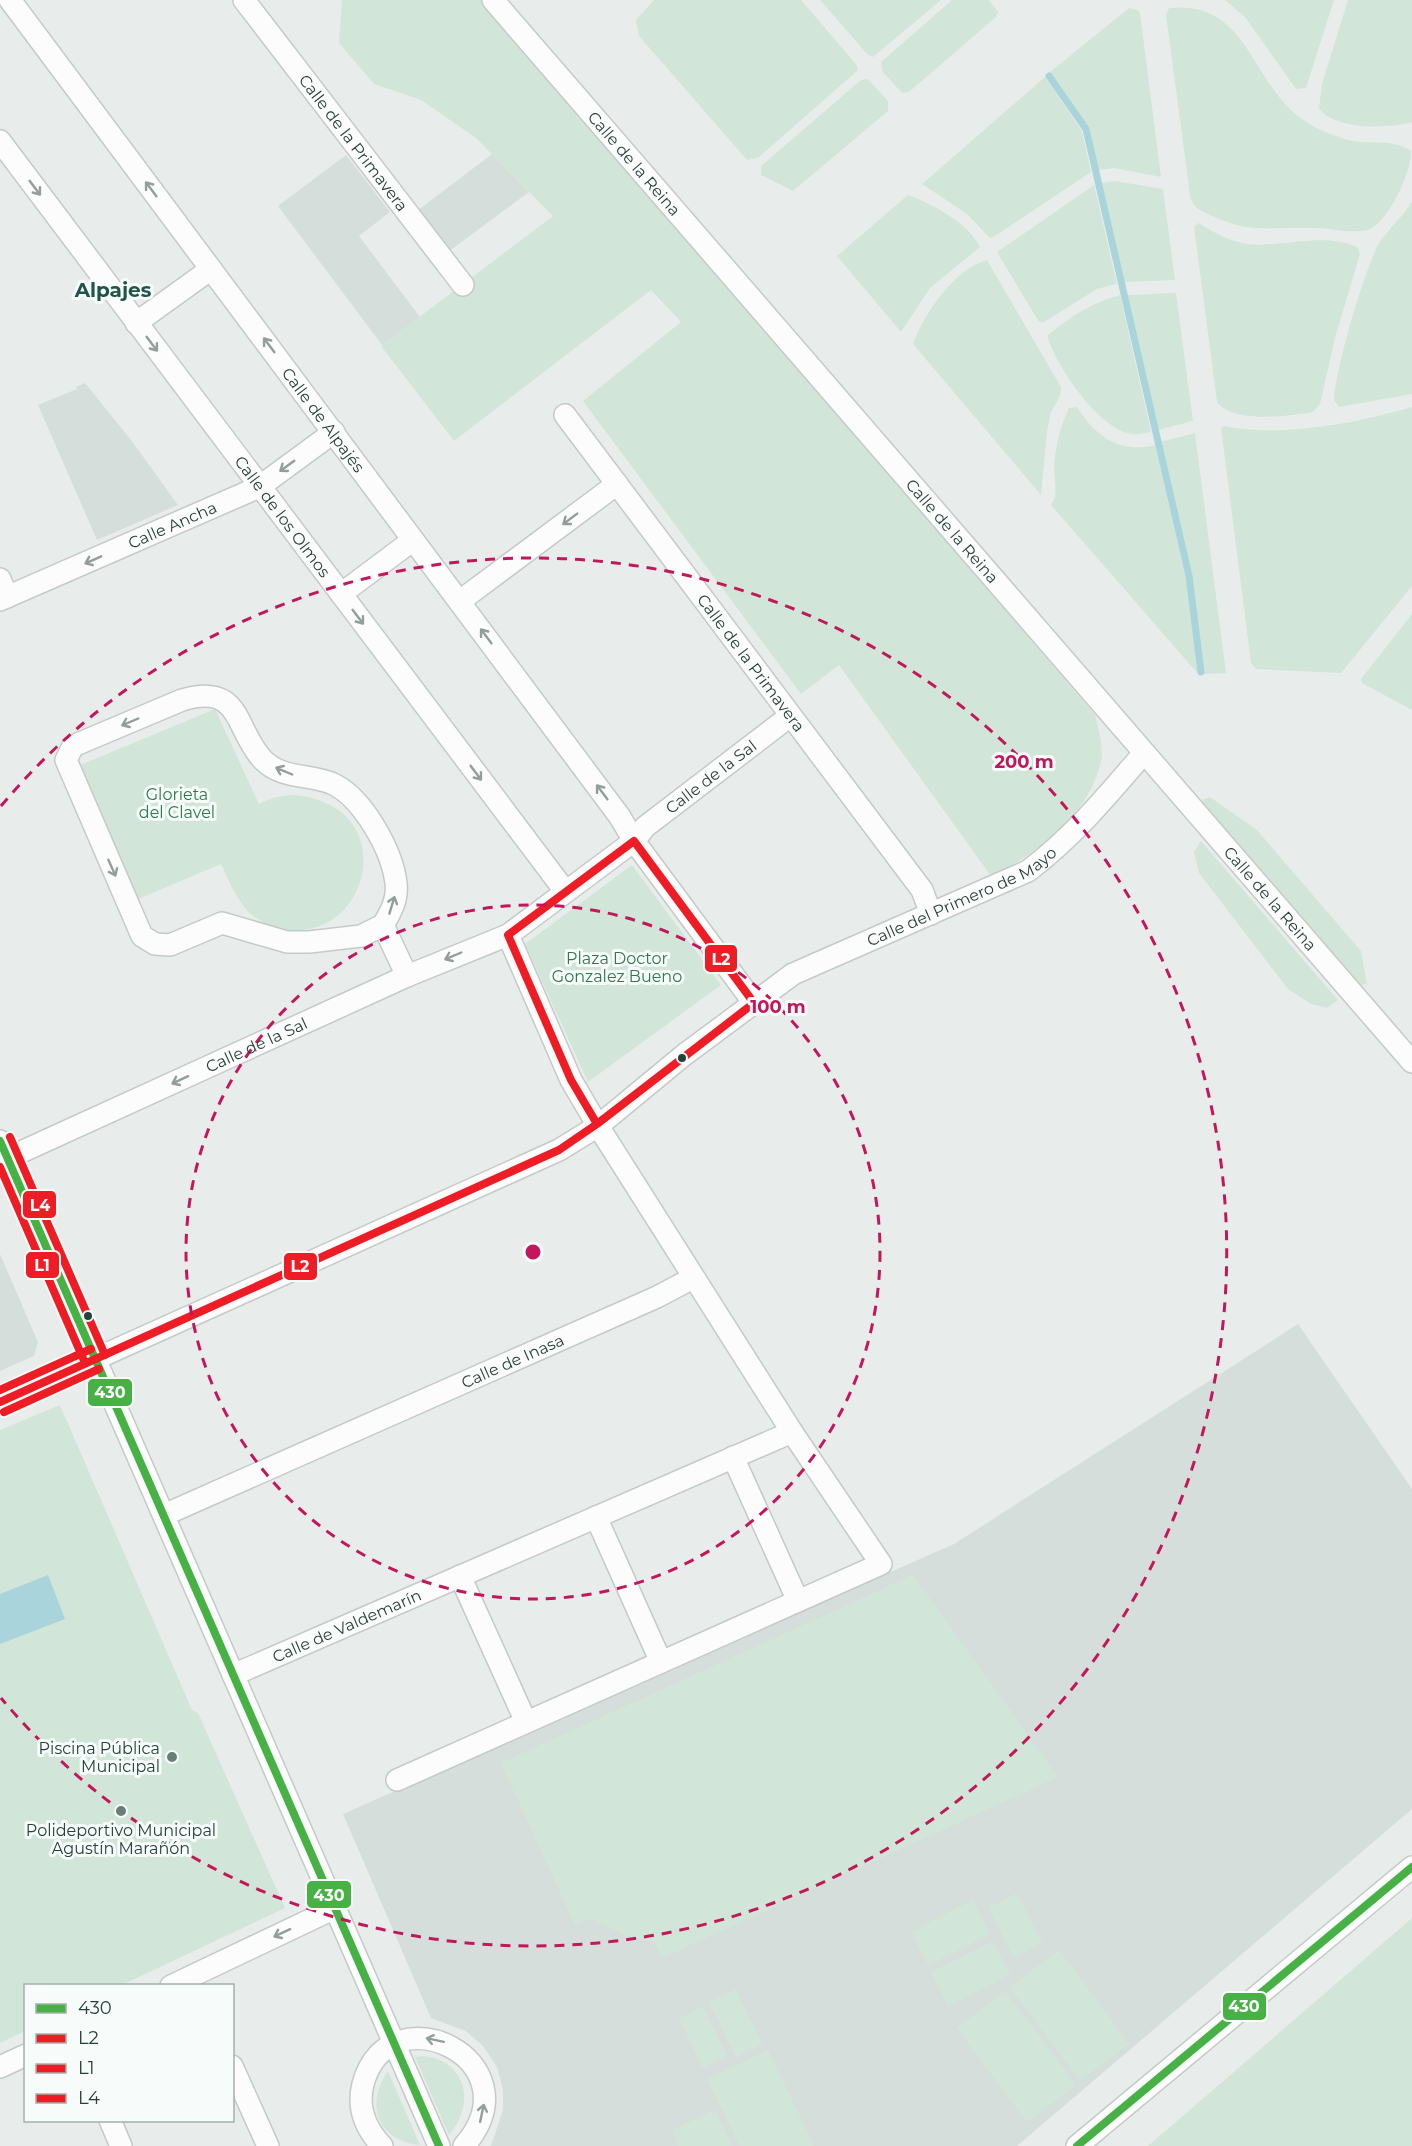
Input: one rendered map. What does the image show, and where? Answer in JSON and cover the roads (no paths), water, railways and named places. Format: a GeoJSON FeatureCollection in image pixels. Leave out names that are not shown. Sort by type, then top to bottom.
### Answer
{"type":"FeatureCollection","features":[{"type":"Feature","properties":{"kind":"street","name":"Calle de Alpajés"},"geometry":{"type":"LineString","coordinates":[[10,0],[460,601],[620,817],[634,842],[754,1003]]}},
{"type":"Feature","properties":{"kind":"street","name":"Calle de la Primavera"},"geometry":{"type":"LineString","coordinates":[[244,0],[463,285]]}},
{"type":"Feature","properties":{"kind":"street","name":"Calle de la Reina"},"geometry":{"type":"LineString","coordinates":[[493,0],[1412,1062]]}},
{"type":"Feature","properties":{"kind":"street","name":"Calle de los Olmos"},"geometry":{"type":"LineString","coordinates":[[0,141],[565,891]]}},
{"type":"Feature","properties":{"kind":"street"},"geometry":{"type":"LineString","coordinates":[[136,323],[211,268]]}},
{"type":"Feature","properties":{"kind":"street","name":"Calle de la Primavera"},"geometry":{"type":"LineString","coordinates":[[566,415],[922,890],[931,914]]}},
{"type":"Feature","properties":{"kind":"street","name":"Calle Ancha"},"geometry":{"type":"LineString","coordinates":[[2,592],[259,487],[334,432]]}},
{"type":"Feature","properties":{"kind":"street"},"geometry":{"type":"LineString","coordinates":[[460,601],[616,484]]}},
{"type":"Feature","properties":{"kind":"street"},"geometry":{"type":"LineString","coordinates":[[341,594],[413,540]]}},
{"type":"Feature","properties":{"kind":"street"},"geometry":{"type":"LineString","coordinates":[[198,695],[216,697],[230,705],[263,760],[283,774],[330,783],[363,807],[389,859],[396,884],[394,906],[383,925],[361,936],[287,942],[222,923],[170,945],[155,944],[142,936],[75,785],[66,760],[73,746],[198,695]]}},
{"type":"Feature","properties":{"kind":"street","name":"Calle de la Sal"},"geometry":{"type":"LineString","coordinates":[[4,1149],[508,935],[634,842],[645,827],[790,716]]}},
{"type":"Feature","properties":{"kind":"street","name":"Calle del Primero de Mayo"},"geometry":{"type":"LineString","coordinates":[[598,1126],[684,1055],[793,974],[1028,871],[1092,815],[1143,753]]}},
{"type":"Feature","properties":{"kind":"street"},"geometry":{"type":"LineString","coordinates":[[383,925],[407,976]]}},
{"type":"Feature","properties":{"kind":"street"},"geometry":{"type":"LineString","coordinates":[[397,1780],[881,1564],[792,1432],[598,1126],[571,1080],[508,935]]}},
{"type":"Feature","properties":{"kind":"street"},"geometry":{"type":"LineString","coordinates":[[0,1402],[560,1150],[598,1126]]}},
{"type":"Feature","properties":{"kind":"street"},"geometry":{"type":"LineString","coordinates":[[4,1149],[439,2146]]}},
{"type":"Feature","properties":{"kind":"street","name":"Calle de Inasa"},"geometry":{"type":"LineString","coordinates":[[164,1515],[657,1297],[693,1278]]}},
{"type":"Feature","properties":{"kind":"street","name":"Calle de Valdemarín"},"geometry":{"type":"LineString","coordinates":[[233,1674],[792,1432]]}},
{"type":"Feature","properties":{"kind":"street"},"geometry":{"type":"LineString","coordinates":[[733,1457],[798,1601]]}},
{"type":"Feature","properties":{"kind":"street"},"geometry":{"type":"LineString","coordinates":[[596,1517],[661,1662]]}},
{"type":"Feature","properties":{"kind":"street"},"geometry":{"type":"LineString","coordinates":[[460,1576],[526,1722]]}},
{"type":"Feature","properties":{"kind":"street"},"geometry":{"type":"LineString","coordinates":[[1077,2146],[1412,1867]]}},
{"type":"Feature","properties":{"kind":"street"},"geometry":{"type":"LineString","coordinates":[[179,1984],[195,1980],[335,1908]]}},
{"type":"Feature","properties":{"kind":"street"},"geometry":{"type":"LineString","coordinates":[[382,2146],[371,2134],[362,2115],[360,2094],[366,2074],[377,2057],[393,2045],[413,2038],[433,2038],[452,2045],[468,2058],[479,2075],[484,2094],[483,2114],[476,2133],[464,2146]]}},
{"type":"Feature","properties":{"kind":"street"},"geometry":{"type":"LineString","coordinates":[[0,2067],[24,2056]]}},
{"type":"Feature","properties":{"kind":"street"},"geometry":{"type":"LineString","coordinates":[[234,2070],[268,2146]]}},
{"type":"Feature","properties":{"kind":"street"},"geometry":{"type":"LineString","coordinates":[[110,2122],[121,2146]]}},
{"type":"Feature","properties":{"kind":"water"},"geometry":{"type":"Polygon","coordinates":[[[48,1575],[65,1619],[0,1644],[0,1594],[48,1575]]]}},
{"type":"Feature","properties":{"kind":"waterway"},"geometry":{"type":"LineString","coordinates":[[1049,76],[1086,129],[1189,576],[1201,672]]}},
{"type":"Feature","properties":{"kind":"place","name":"Piscina Pública Municipal"},"geometry":{"type":"Point","coordinates":[172,1757]}},
{"type":"Feature","properties":{"kind":"place","name":"Polideportivo Municipal Agustín Marañón"},"geometry":{"type":"Point","coordinates":[121,1811]}},
{"type":"Feature","properties":{"kind":"district","name":"Alpajes"},"geometry":{"type":"Point","coordinates":[113,290]}},
{"type":"Feature","properties":{"kind":"park label","name":"Glorieta del Clavel"},"geometry":{"type":"Point","coordinates":[177,803]}},
{"type":"Feature","properties":{"kind":"park label","name":"Plaza Doctor Gonzalez Bueno"},"geometry":{"type":"Point","coordinates":[617,967]}}]}
